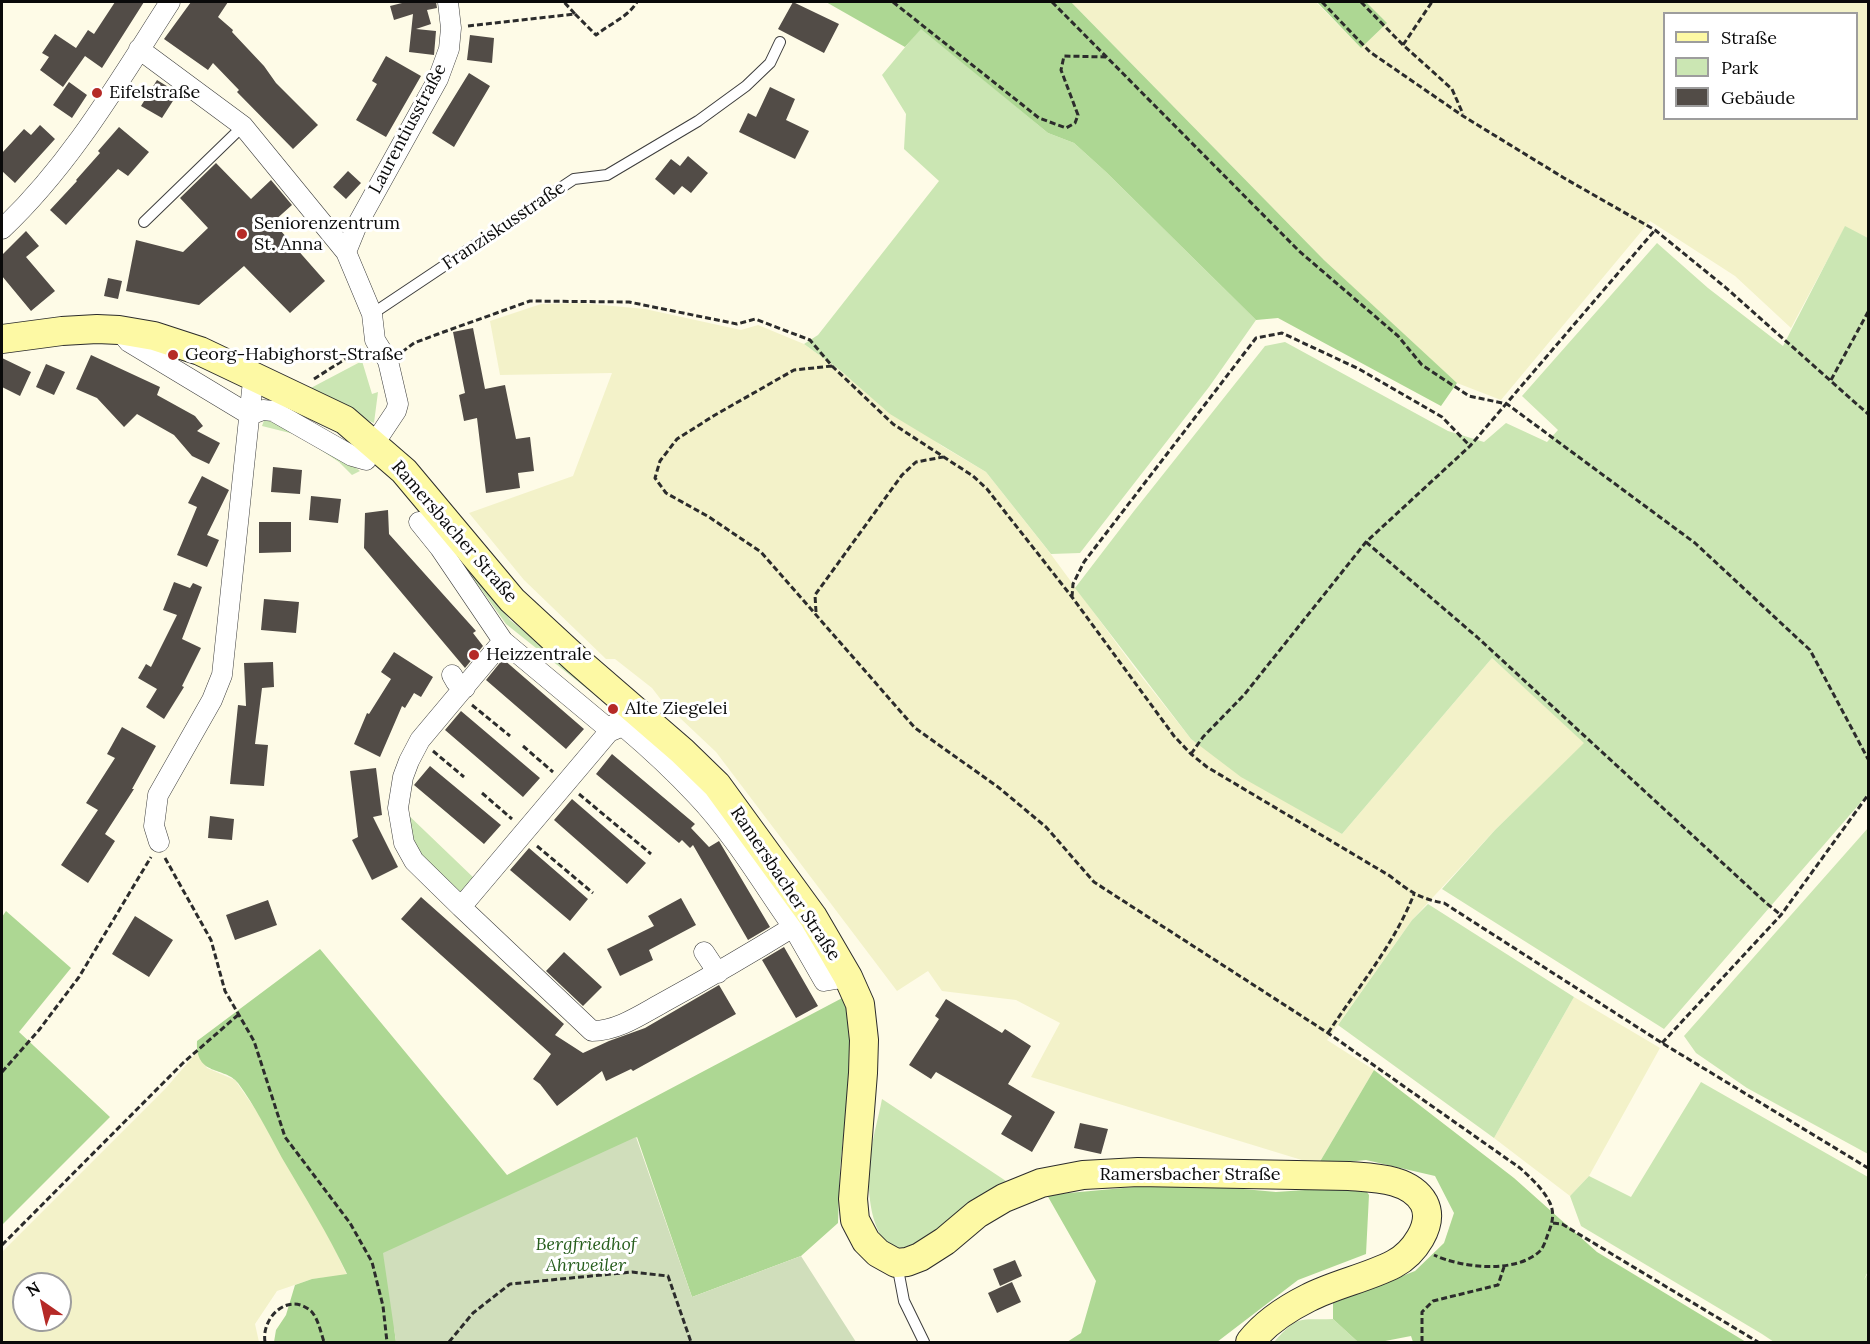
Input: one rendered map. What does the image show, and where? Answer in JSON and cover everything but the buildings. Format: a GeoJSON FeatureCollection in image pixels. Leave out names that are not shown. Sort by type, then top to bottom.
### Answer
{"type":"FeatureCollection","features":[{"type":"Feature","properties":{"kind":"main road","name":"Ramersbacher Straße"},"geometry":{"type":"LineString","coordinates":[[2,339],[63,331],[119,330],[154,336],[200,351],[345,420],[370,452],[404,471],[512,600],[717,784],[813,917],[848,977],[860,1005],[864,1040],[863,1073],[853,1199],[855,1220],[866,1241],[879,1253],[896,1263],[907,1262],[920,1257],[945,1241],[976,1214],[1004,1198],[1041,1183],[1083,1175],[1138,1172],[1349,1176],[1402,1184],[1423,1201],[1427,1210],[1426,1227],[1416,1243],[1395,1263],[1310,1297],[1280,1314],[1257,1333],[1250,1342]]}},
{"type":"Feature","properties":{"kind":"street"},"geometry":{"type":"LineString","coordinates":[[2,229],[24,208],[73,150],[171,2]]}},
{"type":"Feature","properties":{"kind":"street","name":"Laurentiusstraße"},"geometry":{"type":"LineString","coordinates":[[346,252],[357,225],[438,79],[449,49],[451,28],[448,2]]}},
{"type":"Feature","properties":{"kind":"street"},"geometry":{"type":"LineString","coordinates":[[140,49],[243,126],[346,252],[372,314],[375,340],[388,361],[398,404],[370,452],[352,456],[273,411],[263,410],[250,415]]}},
{"type":"Feature","properties":{"kind":"street"},"geometry":{"type":"LineString","coordinates":[[119,330],[129,342],[250,415]]}},
{"type":"Feature","properties":{"kind":"street"},"geometry":{"type":"LineString","coordinates":[[159,843],[154,826],[158,795],[212,700],[222,675],[252,390],[256,378]]}},
{"type":"Feature","properties":{"kind":"street"},"geometry":{"type":"LineString","coordinates":[[419,522],[440,548],[503,641],[610,731]]}},
{"type":"Feature","properties":{"kind":"street"},"geometry":{"type":"LineString","coordinates":[[503,641],[459,685],[420,740],[403,777],[398,808],[404,843],[414,861],[460,907],[592,1031],[602,1031],[625,1023],[718,973],[793,927]]}},
{"type":"Feature","properties":{"kind":"street"},"geometry":{"type":"LineString","coordinates":[[460,907],[630,707]]}},
{"type":"Feature","properties":{"kind":"street"},"geometry":{"type":"LineString","coordinates":[[610,731],[623,726],[698,796],[729,835],[793,927],[824,981],[848,977]]}},
{"type":"Feature","properties":{"kind":"street"},"geometry":{"type":"LineString","coordinates":[[704,952],[718,973]]}},
{"type":"Feature","properties":{"kind":"lane","name":"Franziskusstraße"},"geometry":{"type":"LineString","coordinates":[[372,314],[574,179],[608,175],[698,121],[746,86],[770,63],[780,42]]}},
{"type":"Feature","properties":{"kind":"lane"},"geometry":{"type":"LineString","coordinates":[[144,222],[243,126]]}},
{"type":"Feature","properties":{"kind":"lane"},"geometry":{"type":"LineString","coordinates":[[896,1263],[904,1302],[924,1342]]}},
{"type":"Feature","properties":{"kind":"path"},"geometry":{"type":"LineString","coordinates":[[564,2],[596,35],[611,23],[630,13],[638,2]]}},
{"type":"Feature","properties":{"kind":"path"},"geometry":{"type":"LineString","coordinates":[[893,2],[1039,118],[1066,128],[1076,123],[1078,115],[1061,70],[1064,56],[1108,57]]}},
{"type":"Feature","properties":{"kind":"path"},"geometry":{"type":"LineString","coordinates":[[1052,2],[1299,250],[1398,336],[1422,365],[1469,396],[1507,404],[1695,543],[1810,650],[1869,759]]}},
{"type":"Feature","properties":{"kind":"path"},"geometry":{"type":"LineString","coordinates":[[1322,2],[1370,52],[1463,116],[1655,230],[1725,287],[1869,414]]}},
{"type":"Feature","properties":{"kind":"path"},"geometry":{"type":"LineString","coordinates":[[1360,2],[1452,89],[1463,116]]}},
{"type":"Feature","properties":{"kind":"path"},"geometry":{"type":"LineString","coordinates":[[1403,45],[1432,2]]}},
{"type":"Feature","properties":{"kind":"path"},"geometry":{"type":"LineString","coordinates":[[451,28],[575,14]]}},
{"type":"Feature","properties":{"kind":"path"},"geometry":{"type":"LineString","coordinates":[[1191,754],[1203,737],[1244,695],[1366,542],[1470,446],[1655,230]]}},
{"type":"Feature","properties":{"kind":"path"},"geometry":{"type":"LineString","coordinates":[[388,361],[414,344],[530,301],[629,302],[737,324],[755,319],[810,340],[832,366],[893,424],[973,476],[987,489],[1072,597],[1174,736],[1191,754],[1208,767],[1390,876],[1414,894],[1426,900],[1444,903],[1662,1043],[1869,1168]]}},
{"type":"Feature","properties":{"kind":"path"},"geometry":{"type":"LineString","coordinates":[[1831,380],[1869,312]]}},
{"type":"Feature","properties":{"kind":"path"},"geometry":{"type":"LineString","coordinates":[[1072,597],[1072,584],[1084,562],[1256,338],[1282,333],[1359,369],[1442,417],[1470,446]]}},
{"type":"Feature","properties":{"kind":"path"},"geometry":{"type":"LineString","coordinates":[[296,397],[300,388],[375,340]]}},
{"type":"Feature","properties":{"kind":"path"},"geometry":{"type":"LineString","coordinates":[[832,366],[794,370],[715,415],[677,440],[660,461],[655,478],[666,493],[709,517],[761,552],[915,728],[998,787],[1046,826],[1094,882],[1328,1033],[1521,1168],[1550,1204],[1553,1223],[1541,1250],[1524,1260],[1504,1267],[1455,1261],[1425,1251],[1416,1243]]}},
{"type":"Feature","properties":{"kind":"path"},"geometry":{"type":"LineString","coordinates":[[816,614],[815,595],[902,475],[916,462],[943,457]]}},
{"type":"Feature","properties":{"kind":"path"},"geometry":{"type":"LineString","coordinates":[[1366,542],[1477,638],[1781,915]]}},
{"type":"Feature","properties":{"kind":"path"},"geometry":{"type":"LineString","coordinates":[[459,685],[510,736]]}},
{"type":"Feature","properties":{"kind":"path"},"geometry":{"type":"LineString","coordinates":[[420,740],[464,777]]}},
{"type":"Feature","properties":{"kind":"path"},"geometry":{"type":"LineString","coordinates":[[523,746],[651,854]]}},
{"type":"Feature","properties":{"kind":"path"},"geometry":{"type":"LineString","coordinates":[[482,793],[593,893]]}},
{"type":"Feature","properties":{"kind":"path"},"geometry":{"type":"LineString","coordinates":[[1662,1043],[1781,915],[1869,795]]}},
{"type":"Feature","properties":{"kind":"path"},"geometry":{"type":"LineString","coordinates":[[159,843],[181,888],[211,940],[225,991],[254,1041],[285,1137],[350,1223],[372,1262],[383,1306],[387,1342]]}},
{"type":"Feature","properties":{"kind":"path"},"geometry":{"type":"LineString","coordinates":[[2,1072],[39,1030],[79,977],[159,843]]}},
{"type":"Feature","properties":{"kind":"path"},"geometry":{"type":"LineString","coordinates":[[1328,1033],[1384,952],[1406,915],[1414,894]]}},
{"type":"Feature","properties":{"kind":"path"},"geometry":{"type":"LineString","coordinates":[[2,1245],[183,1063],[238,1015]]}},
{"type":"Feature","properties":{"kind":"path"},"geometry":{"type":"LineString","coordinates":[[1553,1223],[1562,1224],[1758,1342]]}},
{"type":"Feature","properties":{"kind":"path"},"geometry":{"type":"LineString","coordinates":[[1422,1342],[1422,1312],[1432,1301],[1498,1286],[1504,1267]]}},
{"type":"Feature","properties":{"kind":"path"},"geometry":{"type":"LineString","coordinates":[[449,1342],[473,1313],[510,1284],[632,1272],[668,1276],[691,1342]]}},
{"type":"Feature","properties":{"kind":"path"},"geometry":{"type":"LineString","coordinates":[[265,1342],[265,1330],[273,1314],[285,1304],[301,1305],[312,1312],[324,1342]]}},
{"type":"Feature","properties":{"kind":"green space"},"geometry":{"type":"Polygon","coordinates":[[[826,2],[1071,2],[1324,260],[1457,383],[1441,406],[1278,318],[1256,320],[1074,143],[1048,133],[921,29],[905,47],[826,2]]]}},
{"type":"Feature","properties":{"kind":"green space"},"geometry":{"type":"Polygon","coordinates":[[[1071,2],[1316,2],[1361,48],[1387,23],[1366,2],[1868,2],[1868,238],[1845,227],[1791,328],[1735,276],[1650,221],[1501,400],[1457,383],[1324,260],[1071,2]]]}},
{"type":"Feature","properties":{"kind":"green space"},"geometry":{"type":"Polygon","coordinates":[[[1317,2],[1366,2],[1387,23],[1361,48],[1317,2]]]}},
{"type":"Feature","properties":{"kind":"green space"},"geometry":{"type":"Polygon","coordinates":[[[921,28],[1048,133],[1074,143],[1256,320],[1209,387],[1080,553],[1051,554],[986,472],[890,414],[841,371],[804,344],[818,335],[939,181],[904,149],[906,114],[882,75],[921,28]]]}},
{"type":"Feature","properties":{"kind":"green space"},"geometry":{"type":"Polygon","coordinates":[[[1845,226],[1868,238],[1868,794],[1664,1029],[1442,889],[1495,830],[1584,743],[1492,658],[1342,834],[1241,777],[1191,739],[1075,588],[1265,346],[1285,342],[1448,431],[1484,442],[1506,423],[1547,442],[1558,430],[1522,396],[1657,243],[1708,288],[1783,346],[1845,226]]]}},
{"type":"Feature","properties":{"kind":"green space"},"geometry":{"type":"Polygon","coordinates":[[[581,303],[645,309],[741,330],[758,325],[804,344],[942,446],[986,472],[1191,739],[1342,834],[1492,658],[1585,743],[1495,830],[1412,920],[1327,1040],[1374,1070],[1318,1165],[1031,1077],[1060,1023],[1016,1000],[942,991],[928,971],[897,991],[716,752],[662,701],[652,688],[615,659],[606,659],[524,580],[469,513],[573,476],[612,373],[500,375],[490,321],[541,304],[581,303]]]}},
{"type":"Feature","properties":{"kind":"green space"},"geometry":{"type":"Polygon","coordinates":[[[362,361],[372,394],[378,392],[374,423],[345,411],[307,390],[362,361]]]}},
{"type":"Feature","properties":{"kind":"green space"},"geometry":{"type":"Polygon","coordinates":[[[267,412],[325,444],[360,471],[352,475],[339,462],[298,435],[262,426],[267,412]]]}},
{"type":"Feature","properties":{"kind":"green space"},"geometry":{"type":"Polygon","coordinates":[[[444,530],[510,620],[605,695],[601,700],[506,624],[441,533],[444,530]]]}},
{"type":"Feature","properties":{"kind":"green space"},"geometry":{"type":"Polygon","coordinates":[[[402,809],[476,880],[458,900],[417,858],[402,809]]]}},
{"type":"Feature","properties":{"kind":"green space"},"geometry":{"type":"Polygon","coordinates":[[[1868,828],[1868,1154],[1747,1088],[1696,1053],[1684,1036],[1868,828]]]}},
{"type":"Feature","properties":{"kind":"green space"},"geometry":{"type":"Polygon","coordinates":[[[1428,904],[1574,997],[1494,1138],[1338,1025],[1412,920],[1428,904]]]}},
{"type":"Feature","properties":{"kind":"green space"},"geometry":{"type":"Polygon","coordinates":[[[6,911],[71,968],[19,1032],[110,1117],[2,1225],[2,917],[6,911]]]}},
{"type":"Feature","properties":{"kind":"green space"},"geometry":{"type":"Polygon","coordinates":[[[320,949],[507,1175],[846,996],[851,1064],[840,1168],[838,1223],[801,1256],[692,1297],[637,1137],[394,1326],[396,1342],[274,1342],[276,1330],[286,1315],[295,1285],[312,1279],[347,1274],[250,1101],[232,1078],[206,1066],[198,1052],[197,1041],[320,949]]]}},
{"type":"Feature","properties":{"kind":"green space"},"geometry":{"type":"Polygon","coordinates":[[[1574,997],[1660,1048],[1589,1176],[1570,1196],[1494,1138],[1574,997]]]}},
{"type":"Feature","properties":{"kind":"green space"},"geometry":{"type":"Polygon","coordinates":[[[197,1052],[207,1068],[235,1080],[258,1113],[329,1237],[347,1275],[312,1279],[277,1291],[255,1324],[259,1342],[2,1342],[2,1252],[166,1088],[197,1052]]]}},
{"type":"Feature","properties":{"kind":"green space"},"geometry":{"type":"Polygon","coordinates":[[[1374,1070],[1514,1178],[1597,1252],[1746,1342],[1413,1342],[1411,1336],[1380,1342],[1358,1342],[1333,1319],[1333,1303],[1415,1271],[1444,1243],[1454,1213],[1435,1176],[1366,1160],[1318,1165],[1374,1070]]]}},
{"type":"Feature","properties":{"kind":"green space"},"geometry":{"type":"Polygon","coordinates":[[[1701,1082],[1868,1177],[1868,1271],[1864,1280],[1868,1273],[1868,1342],[1774,1342],[1581,1226],[1570,1196],[1589,1176],[1631,1197],[1701,1082]]]}},
{"type":"Feature","properties":{"kind":"green space"},"geometry":{"type":"Polygon","coordinates":[[[882,1099],[1006,1181],[915,1248],[906,1250],[891,1246],[883,1238],[877,1227],[870,1200],[869,1164],[882,1099]]]}},
{"type":"Feature","properties":{"kind":"green space","name":"Bergfriedhof Ahrweiler"},"geometry":{"type":"Polygon","coordinates":[[[636,1137],[692,1297],[801,1256],[856,1342],[396,1342],[383,1253],[636,1137]]]}},
{"type":"Feature","properties":{"kind":"green space"},"geometry":{"type":"Polygon","coordinates":[[[1178,1183],[1276,1192],[1363,1186],[1369,1195],[1366,1254],[1298,1280],[1217,1342],[1067,1342],[1081,1333],[1096,1281],[1047,1195],[1178,1183]]]}},
{"type":"Feature","properties":{"kind":"green space"},"geometry":{"type":"Polygon","coordinates":[[[1333,1319],[1358,1342],[1274,1342],[1288,1327],[1299,1321],[1333,1319]]]}},
{"type":"Feature","properties":{"kind":"place","name":"Eifelstraße"},"geometry":{"type":"Point","coordinates":[97,93]}},
{"type":"Feature","properties":{"kind":"place","name":"Seniorenzentrum St. Anna"},"geometry":{"type":"Point","coordinates":[242,234]}},
{"type":"Feature","properties":{"kind":"place","name":"Georg-Habighorst-Straße"},"geometry":{"type":"Point","coordinates":[173,355]}},
{"type":"Feature","properties":{"kind":"place","name":"Heizzentrale"},"geometry":{"type":"Point","coordinates":[474,655]}},
{"type":"Feature","properties":{"kind":"place","name":"Alte Ziegelei"},"geometry":{"type":"Point","coordinates":[613,709]}}]}
